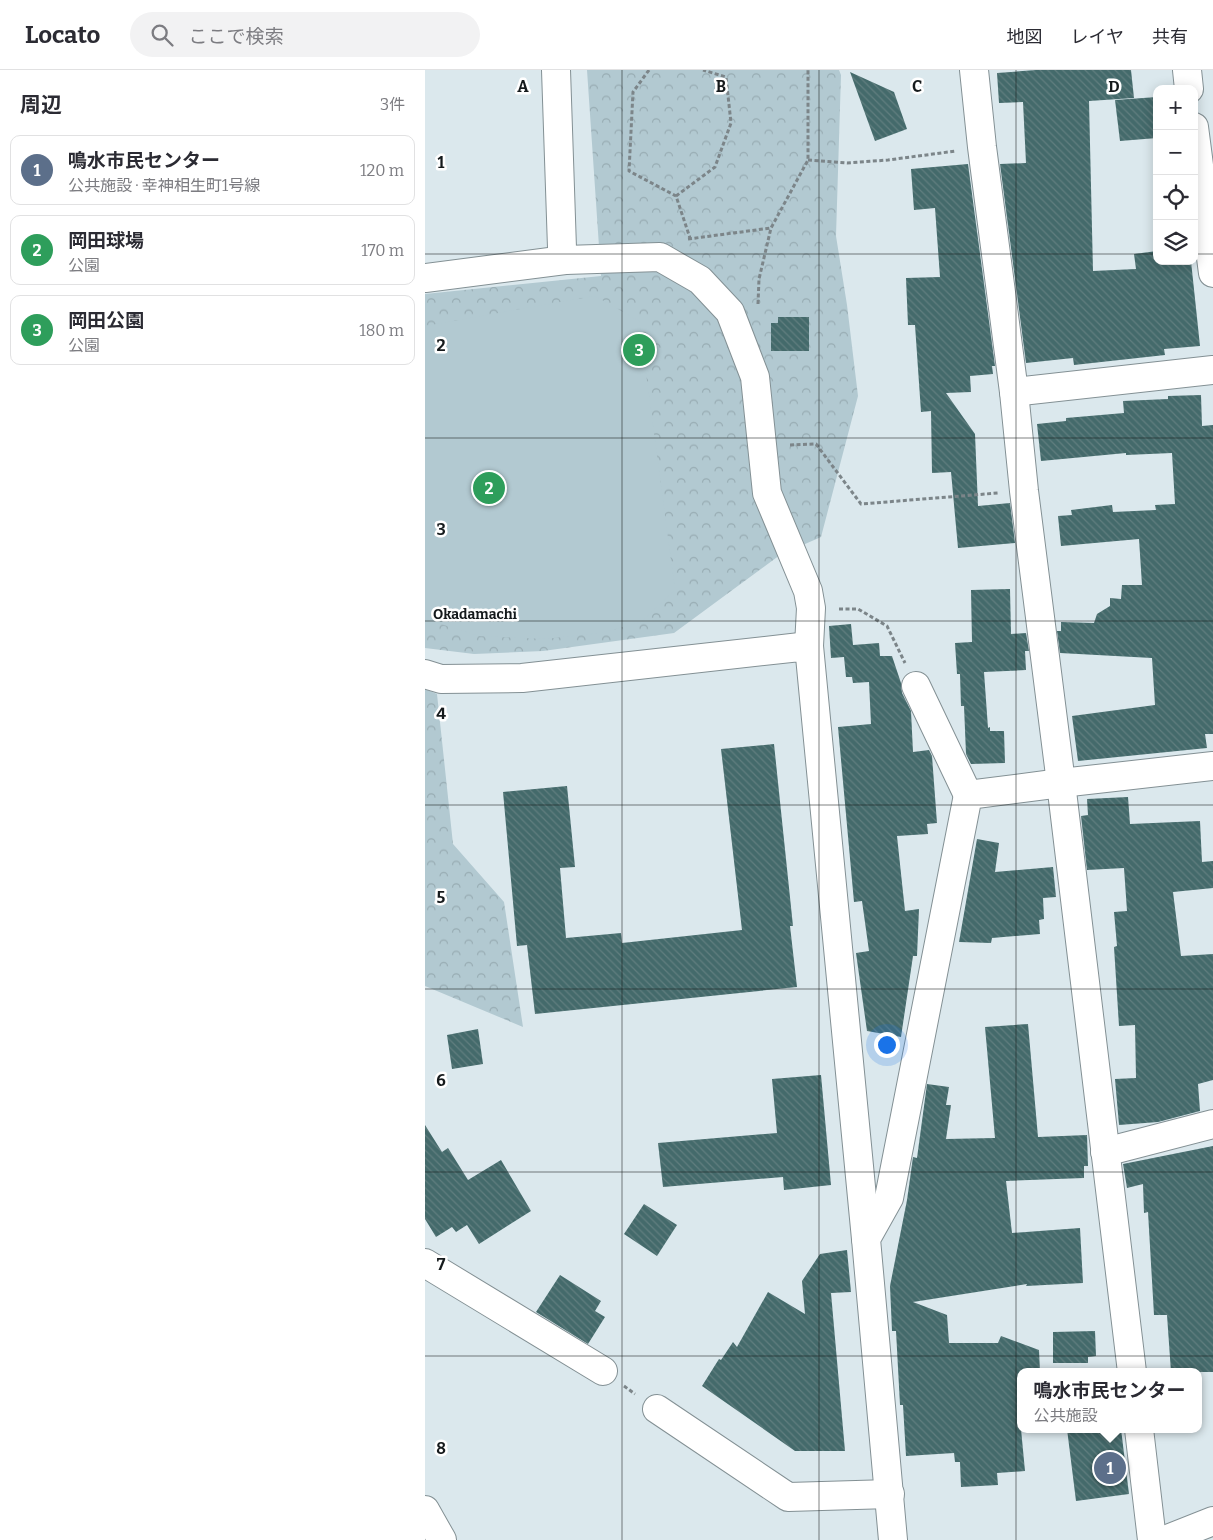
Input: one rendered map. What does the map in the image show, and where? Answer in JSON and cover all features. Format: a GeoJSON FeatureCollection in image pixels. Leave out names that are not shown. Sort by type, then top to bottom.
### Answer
{"type":"FeatureCollection","features":[{"type":"Feature","properties":{"kind":"street"},"geometry":{"type":"LineString","coordinates":[[555,70],[561,248],[565,260]]}},
{"type":"Feature","properties":{"kind":"street"},"geometry":{"type":"LineString","coordinates":[[974,70],[1132,1368]]}},
{"type":"Feature","properties":{"kind":"street"},"geometry":{"type":"LineString","coordinates":[[1187,70],[1189,85]]}},
{"type":"Feature","properties":{"kind":"street"},"geometry":{"type":"LineString","coordinates":[[1194,130],[1213,273]]}},
{"type":"Feature","properties":{"kind":"street"},"geometry":{"type":"LineString","coordinates":[[425,278],[565,260],[660,257],[699,280],[731,312],[755,377],[767,493],[808,591],[811,608],[809,646],[893,1540]]}},
{"type":"Feature","properties":{"kind":"street"},"geometry":{"type":"LineString","coordinates":[[1014,392],[1213,370]]}},
{"type":"Feature","properties":{"kind":"street"},"geometry":{"type":"LineString","coordinates":[[425,674],[441,679],[521,678],[809,646]]}},
{"type":"Feature","properties":{"kind":"street"},"geometry":{"type":"LineString","coordinates":[[866,1239],[889,1198],[968,795],[917,686]]}},
{"type":"Feature","properties":{"kind":"street"},"geometry":{"type":"LineString","coordinates":[[968,795],[1213,766]]}},
{"type":"Feature","properties":{"kind":"street"},"geometry":{"type":"LineString","coordinates":[[1105,1152],[1213,1124]]}},
{"type":"Feature","properties":{"kind":"street"},"geometry":{"type":"LineString","coordinates":[[425,1263],[603,1371]]}},
{"type":"Feature","properties":{"kind":"street"},"geometry":{"type":"LineString","coordinates":[[657,1409],[788,1496],[890,1494]]}},
{"type":"Feature","properties":{"kind":"street"},"geometry":{"type":"LineString","coordinates":[[1139,1433],[1152,1540]]}},
{"type":"Feature","properties":{"kind":"street"},"geometry":{"type":"LineString","coordinates":[[425,1510],[442,1540]]}},
{"type":"Feature","properties":{"kind":"street"},"geometry":{"type":"LineString","coordinates":[[1165,1540],[1213,1521]]}},
{"type":"Feature","properties":{"kind":"path"},"geometry":{"type":"LineString","coordinates":[[649,70],[633,92],[629,171],[676,196],[690,238]]}},
{"type":"Feature","properties":{"kind":"path"},"geometry":{"type":"LineString","coordinates":[[676,196],[715,167],[731,123],[726,77],[703,70]]}},
{"type":"Feature","properties":{"kind":"path"},"geometry":{"type":"LineString","coordinates":[[757,308],[759,279],[771,228],[808,160],[808,70]]}},
{"type":"Feature","properties":{"kind":"path"},"geometry":{"type":"LineString","coordinates":[[808,160],[855,163],[982,147]]}},
{"type":"Feature","properties":{"kind":"path"},"geometry":{"type":"LineString","coordinates":[[660,257],[690,238],[771,228]]}},
{"type":"Feature","properties":{"kind":"path"},"geometry":{"type":"LineString","coordinates":[[763,447],[817,444],[861,504],[1024,492]]}},
{"type":"Feature","properties":{"kind":"path"},"geometry":{"type":"LineString","coordinates":[[811,608],[858,610],[887,626],[917,686]]}},
{"type":"Feature","properties":{"kind":"path"},"geometry":{"type":"LineString","coordinates":[[603,1371],[657,1409]]}},
{"type":"Feature","properties":{"kind":"green space"},"geometry":{"type":"Polygon","coordinates":[[[587,70],[839,70],[841,75],[836,236],[858,396],[821,537],[780,555],[674,633],[543,651],[474,654],[425,648],[425,294],[601,276],[587,70]]]}},
{"type":"Feature","properties":{"kind":"green space"},"geometry":{"type":"Polygon","coordinates":[[[595,296],[639,321],[675,590],[641,622],[601,633],[544,639],[479,636],[425,619],[425,326],[595,296]]]}},
{"type":"Feature","properties":{"kind":"green space"},"geometry":{"type":"Polygon","coordinates":[[[425,689],[437,694],[453,844],[504,902],[523,1027],[425,986],[425,689]]]}},
{"type":"Feature","properties":{"kind":"building"},"geometry":{"type":"Polygon","coordinates":[[[1036,70],[1131,70],[1134,98],[1089,101],[1093,271],[1136,269],[1134,254],[1153,252],[1153,265],[1191,265],[1200,346],[1164,349],[1165,355],[1074,365],[1073,358],[1026,363],[1000,164],[1026,163],[1023,102],[999,103],[997,73],[1036,70]]]}},
{"type":"Feature","properties":{"kind":"building"},"geometry":{"type":"Polygon","coordinates":[[[850,72],[894,92],[907,129],[875,141],[850,72]]]}},
{"type":"Feature","properties":{"kind":"building"},"geometry":{"type":"Polygon","coordinates":[[[1153,97],[1153,138],[1120,141],[1115,100],[1153,97]]]}},
{"type":"Feature","properties":{"kind":"building"},"geometry":{"type":"Polygon","coordinates":[[[968,164],[995,366],[992,366],[993,374],[970,376],[971,392],[946,393],[975,434],[978,506],[1010,503],[1015,543],[958,548],[951,472],[932,473],[931,411],[921,412],[915,325],[908,325],[906,278],[940,277],[935,208],[914,210],[911,169],[968,164]]]}},
{"type":"Feature","properties":{"kind":"building"},"geometry":{"type":"Polygon","coordinates":[[[778,317],[809,317],[809,351],[771,351],[771,323],[778,323],[778,317]]]}},
{"type":"Feature","properties":{"kind":"building"},"geometry":{"type":"Polygon","coordinates":[[[1201,395],[1202,426],[1213,425],[1213,734],[1205,734],[1207,748],[1078,761],[1072,716],[1155,705],[1152,658],[1060,653],[1057,631],[1061,631],[1061,622],[1094,623],[1097,614],[1110,606],[1110,598],[1121,599],[1122,585],[1142,585],[1139,539],[1061,546],[1058,516],[1072,515],[1071,510],[1112,505],[1113,512],[1156,510],[1155,505],[1175,504],[1172,453],[1126,455],[1126,453],[1041,461],[1037,424],[1066,421],[1066,418],[1124,413],[1123,401],[1168,399],[1168,396],[1201,395]]]}},
{"type":"Feature","properties":{"kind":"building"},"geometry":{"type":"Polygon","coordinates":[[[1010,589],[1011,634],[1026,633],[1029,651],[1025,651],[1026,670],[984,672],[988,728],[990,727],[990,731],[1004,731],[1005,763],[971,764],[966,754],[964,706],[961,706],[960,674],[957,674],[955,643],[972,642],[971,590],[1010,589]]]}},
{"type":"Feature","properties":{"kind":"building"},"geometry":{"type":"Polygon","coordinates":[[[851,624],[853,645],[879,643],[880,656],[892,656],[901,683],[902,693],[911,711],[913,752],[929,750],[932,756],[937,823],[927,824],[928,834],[897,836],[905,911],[919,909],[917,956],[913,956],[901,1037],[867,1031],[856,953],[869,951],[862,901],[854,902],[838,727],[871,724],[869,682],[853,683],[852,677],[846,677],[844,657],[831,658],[829,626],[851,624]]]}},
{"type":"Feature","properties":{"kind":"building"},"geometry":{"type":"Polygon","coordinates":[[[774,744],[793,926],[790,926],[797,987],[535,1014],[527,945],[517,946],[503,792],[567,786],[575,867],[560,868],[566,938],[621,933],[622,943],[742,930],[721,749],[774,744]]]}},
{"type":"Feature","properties":{"kind":"building"},"geometry":{"type":"Polygon","coordinates":[[[1128,797],[1130,824],[1200,821],[1202,862],[1213,861],[1213,888],[1173,892],[1181,956],[1213,954],[1213,1080],[1198,1084],[1200,1111],[1158,1122],[1119,1125],[1115,1079],[1136,1078],[1135,1025],[1119,1026],[1114,947],[1117,946],[1114,912],[1127,911],[1124,868],[1087,870],[1081,816],[1088,815],[1087,799],[1128,797]]]}},
{"type":"Feature","properties":{"kind":"building"},"geometry":{"type":"Polygon","coordinates":[[[977,839],[999,843],[995,872],[1053,867],[1056,897],[1043,898],[1044,919],[1039,920],[1040,934],[992,938],[991,943],[959,942],[977,839]]]}},
{"type":"Feature","properties":{"kind":"building"},"geometry":{"type":"Polygon","coordinates":[[[1028,1024],[1038,1137],[1087,1135],[1088,1166],[1084,1166],[1084,1178],[1006,1181],[1012,1233],[1080,1228],[1083,1283],[1026,1286],[1027,1284],[913,1302],[947,1315],[949,1343],[998,1343],[1001,1336],[1039,1350],[1040,1368],[1017,1368],[1017,1433],[1021,1433],[1025,1471],[997,1473],[998,1485],[961,1487],[960,1462],[955,1462],[954,1453],[906,1456],[903,1405],[900,1405],[896,1331],[892,1331],[890,1286],[907,1200],[913,1157],[917,1158],[927,1084],[949,1087],[946,1105],[951,1105],[946,1139],[995,1138],[985,1027],[1028,1024]]]}},
{"type":"Feature","properties":{"kind":"building"},"geometry":{"type":"Polygon","coordinates":[[[478,1029],[483,1064],[452,1069],[447,1035],[478,1029]]]}},
{"type":"Feature","properties":{"kind":"building"},"geometry":{"type":"Polygon","coordinates":[[[821,1075],[831,1185],[784,1190],[783,1177],[663,1187],[658,1143],[777,1133],[772,1079],[821,1075]]]}},
{"type":"Feature","properties":{"kind":"building"},"geometry":{"type":"Polygon","coordinates":[[[425,1125],[442,1152],[448,1148],[468,1180],[501,1160],[531,1211],[479,1244],[467,1225],[456,1232],[452,1227],[436,1237],[425,1219],[425,1125]]]}},
{"type":"Feature","properties":{"kind":"building"},"geometry":{"type":"Polygon","coordinates":[[[1213,1146],[1213,1372],[1202,1372],[1202,1368],[1171,1368],[1167,1315],[1154,1315],[1148,1212],[1144,1213],[1143,1184],[1127,1188],[1123,1164],[1213,1146]]]}},
{"type":"Feature","properties":{"kind":"building"},"geometry":{"type":"Polygon","coordinates":[[[644,1204],[677,1225],[657,1256],[624,1234],[644,1204]]]}},
{"type":"Feature","properties":{"kind":"building"},"geometry":{"type":"Polygon","coordinates":[[[847,1250],[851,1292],[831,1293],[845,1451],[795,1451],[702,1386],[719,1359],[721,1360],[733,1342],[737,1347],[768,1292],[805,1314],[802,1281],[820,1254],[847,1250]]]}},
{"type":"Feature","properties":{"kind":"building"},"geometry":{"type":"Polygon","coordinates":[[[560,1275],[601,1301],[595,1311],[605,1317],[588,1344],[536,1312],[560,1275]]]}},
{"type":"Feature","properties":{"kind":"building"},"geometry":{"type":"Polygon","coordinates":[[[1095,1331],[1096,1356],[1088,1357],[1088,1363],[1053,1363],[1053,1332],[1095,1331]]]}},
{"type":"Feature","properties":{"kind":"building"},"geometry":{"type":"Polygon","coordinates":[[[1068,1433],[1121,1433],[1129,1494],[1076,1501],[1068,1433]]]}},
{"type":"Feature","properties":{"kind":"place","name":"岡田公園"},"geometry":{"type":"Point","coordinates":[639,350]}},
{"type":"Feature","properties":{"kind":"place","name":"岡田球場"},"geometry":{"type":"Point","coordinates":[489,488]}},
{"type":"Feature","properties":{"kind":"place","name":"鳴水市民センター"},"geometry":{"type":"Point","coordinates":[1110,1468]}},
{"type":"Feature","properties":{"kind":"district","name":"Okadamachi"},"geometry":{"type":"Point","coordinates":[475,614]}}]}
